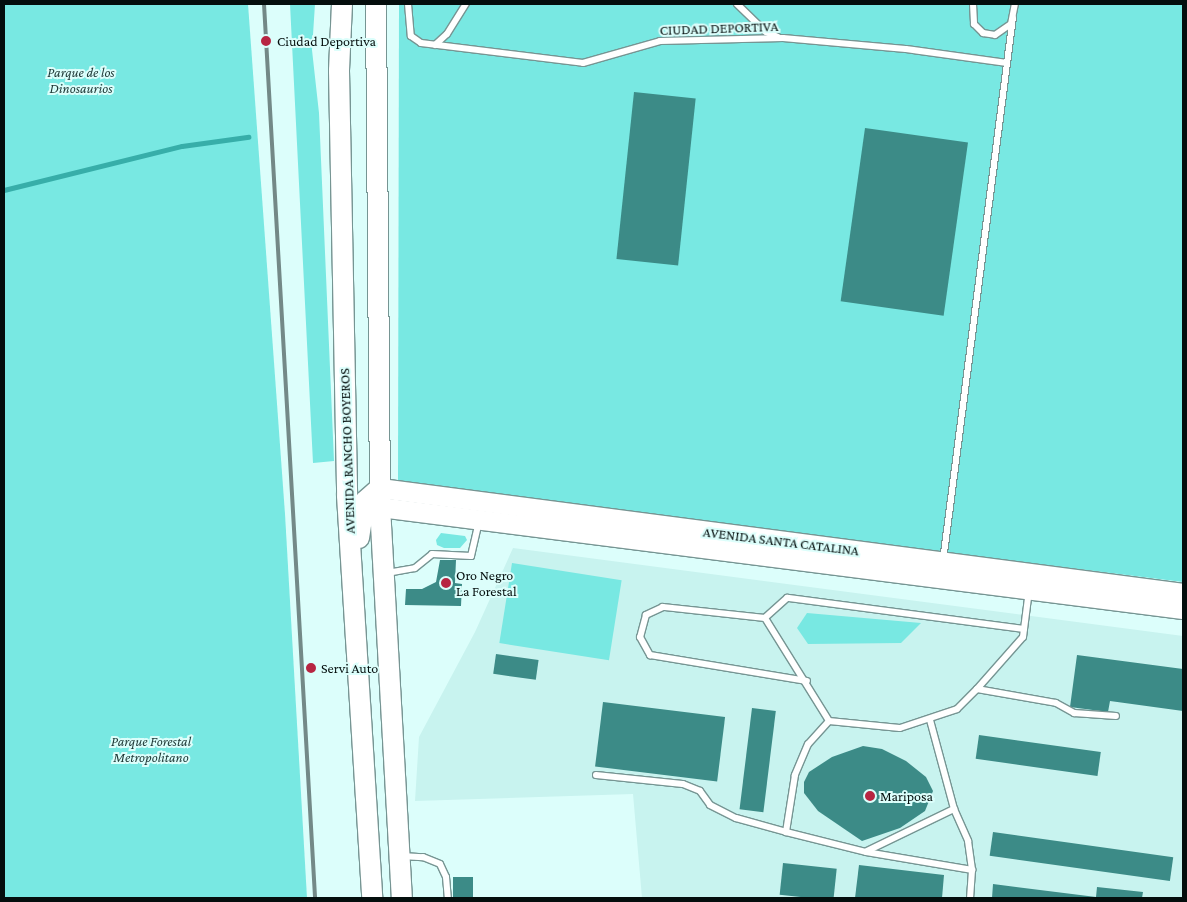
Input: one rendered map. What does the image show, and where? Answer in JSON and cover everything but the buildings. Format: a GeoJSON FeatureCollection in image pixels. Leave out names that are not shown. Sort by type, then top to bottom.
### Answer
{"type":"FeatureCollection","features":[{"type":"Feature","properties":{"kind":"highway","name":"AVENIDA RANCHO BOYEROS"},"geometry":{"type":"LineString","coordinates":[[342,4],[339,71],[346,438],[352,574],[372,898]]}},
{"type":"Feature","properties":{"kind":"highway"},"geometry":{"type":"LineString","coordinates":[[376,4],[380,491],[402,898]]}},
{"type":"Feature","properties":{"kind":"highway"},"geometry":{"type":"LineString","coordinates":[[346,438],[352,484],[380,491]]}},
{"type":"Feature","properties":{"kind":"highway"},"geometry":{"type":"LineString","coordinates":[[352,574],[380,491]]}},
{"type":"Feature","properties":{"kind":"main road","name":"AVENIDA SANTA CATALINA"},"geometry":{"type":"LineString","coordinates":[[380,491],[480,520],[1183,609]]}},
{"type":"Feature","properties":{"kind":"main road","name":"AVENIDA SANTA CATALINA"},"geometry":{"type":"LineString","coordinates":[[380,491],[1183,593]]}},
{"type":"Feature","properties":{"kind":"lane","name":"CIUDAD DEPORTIVA"},"geometry":{"type":"LineString","coordinates":[[408,4],[411,36],[420,44],[583,63],[660,41],[783,38],[906,49],[1007,63]]}},
{"type":"Feature","properties":{"kind":"lane"},"geometry":{"type":"LineString","coordinates":[[435,45],[454,25],[466,4]]}},
{"type":"Feature","properties":{"kind":"lane"},"geometry":{"type":"LineString","coordinates":[[737,4],[766,32],[783,38]]}},
{"type":"Feature","properties":{"kind":"lane"},"geometry":{"type":"LineString","coordinates":[[973,4],[972,18],[983,33],[1001,34],[1013,17]]}},
{"type":"Feature","properties":{"kind":"lane"},"geometry":{"type":"LineString","coordinates":[[943,562],[1015,4]]}},
{"type":"Feature","properties":{"kind":"lane"},"geometry":{"type":"LineString","coordinates":[[384,573],[415,568],[432,554],[471,556],[480,520]]}},
{"type":"Feature","properties":{"kind":"lane"},"geometry":{"type":"LineString","coordinates":[[829,721],[900,728],[930,720],[957,709],[977,690],[1023,637],[1029,589]]}},
{"type":"Feature","properties":{"kind":"lane"},"geometry":{"type":"LineString","coordinates":[[806,681],[650,655],[640,637],[646,615],[663,606],[765,618],[787,598],[1024,629]]}},
{"type":"Feature","properties":{"kind":"lane"},"geometry":{"type":"LineString","coordinates":[[765,618],[806,681],[829,721]]}},
{"type":"Feature","properties":{"kind":"lane"},"geometry":{"type":"LineString","coordinates":[[977,690],[1056,703],[1074,713],[1116,716]]}},
{"type":"Feature","properties":{"kind":"lane"},"geometry":{"type":"LineString","coordinates":[[930,720],[954,809],[968,840],[972,870],[970,898]]}},
{"type":"Feature","properties":{"kind":"lane"},"geometry":{"type":"LineString","coordinates":[[786,832],[795,775],[808,744],[829,721]]}},
{"type":"Feature","properties":{"kind":"lane"},"geometry":{"type":"LineString","coordinates":[[596,775],[683,784],[700,791],[710,805],[736,818],[866,852],[972,870]]}},
{"type":"Feature","properties":{"kind":"lane"},"geometry":{"type":"LineString","coordinates":[[866,852],[954,809]]}},
{"type":"Feature","properties":{"kind":"lane"},"geometry":{"type":"LineString","coordinates":[[400,856],[423,857],[440,864],[446,877],[448,898]]}},
{"type":"Feature","properties":{"kind":"shaded area"},"geometry":{"type":"Polygon","coordinates":[[[513,548],[1183,636],[1183,898],[642,898],[633,794],[415,801],[419,737],[475,632],[513,548]]]}},
{"type":"Feature","properties":{"kind":"green space","name":"Parque Forestal Metropolitano"},"geometry":{"type":"Polygon","coordinates":[[[4,4],[248,4],[285,514],[307,898],[4,898],[4,4]]]}},
{"type":"Feature","properties":{"kind":"green space"},"geometry":{"type":"Polygon","coordinates":[[[290,4],[315,4],[312,50],[319,113],[334,461],[313,463],[290,4]]]}},
{"type":"Feature","properties":{"kind":"green space","name":"Ciudad Deportiva"},"geometry":{"type":"Polygon","coordinates":[[[399,4],[1183,4],[1183,582],[398,484],[399,4]]]}},
{"type":"Feature","properties":{"kind":"green space"},"geometry":{"type":"Polygon","coordinates":[[[441,533],[465,536],[467,540],[460,548],[444,548],[437,545],[436,540],[441,533]]]}},
{"type":"Feature","properties":{"kind":"green space"},"geometry":{"type":"Polygon","coordinates":[[[512,563],[622,580],[609,660],[499,643],[512,563]]]}},
{"type":"Feature","properties":{"kind":"green space"},"geometry":{"type":"Polygon","coordinates":[[[807,613],[921,623],[901,643],[808,644],[797,628],[807,613]]]}},
{"type":"Feature","properties":{"kind":"waterway"},"geometry":{"type":"LineString","coordinates":[[4,190],[182,146],[248,137]]}},
{"type":"Feature","properties":{"kind":"railway"},"geometry":{"type":"LineString","coordinates":[[264,4],[315,898]]}},
{"type":"Feature","properties":{"kind":"place","name":"Ciudad Deportiva"},"geometry":{"type":"Point","coordinates":[266,41]}},
{"type":"Feature","properties":{"kind":"place","name":"Oro Negro La Forestal"},"geometry":{"type":"Point","coordinates":[446,583]}},
{"type":"Feature","properties":{"kind":"place","name":"Servi Auto"},"geometry":{"type":"Point","coordinates":[311,668]}},
{"type":"Feature","properties":{"kind":"place","name":"Mariposa"},"geometry":{"type":"Point","coordinates":[870,796]}},
{"type":"Feature","properties":{"kind":"park label","name":"Parque de los Dinosaurios"},"geometry":{"type":"Point","coordinates":[81,80]}}]}
